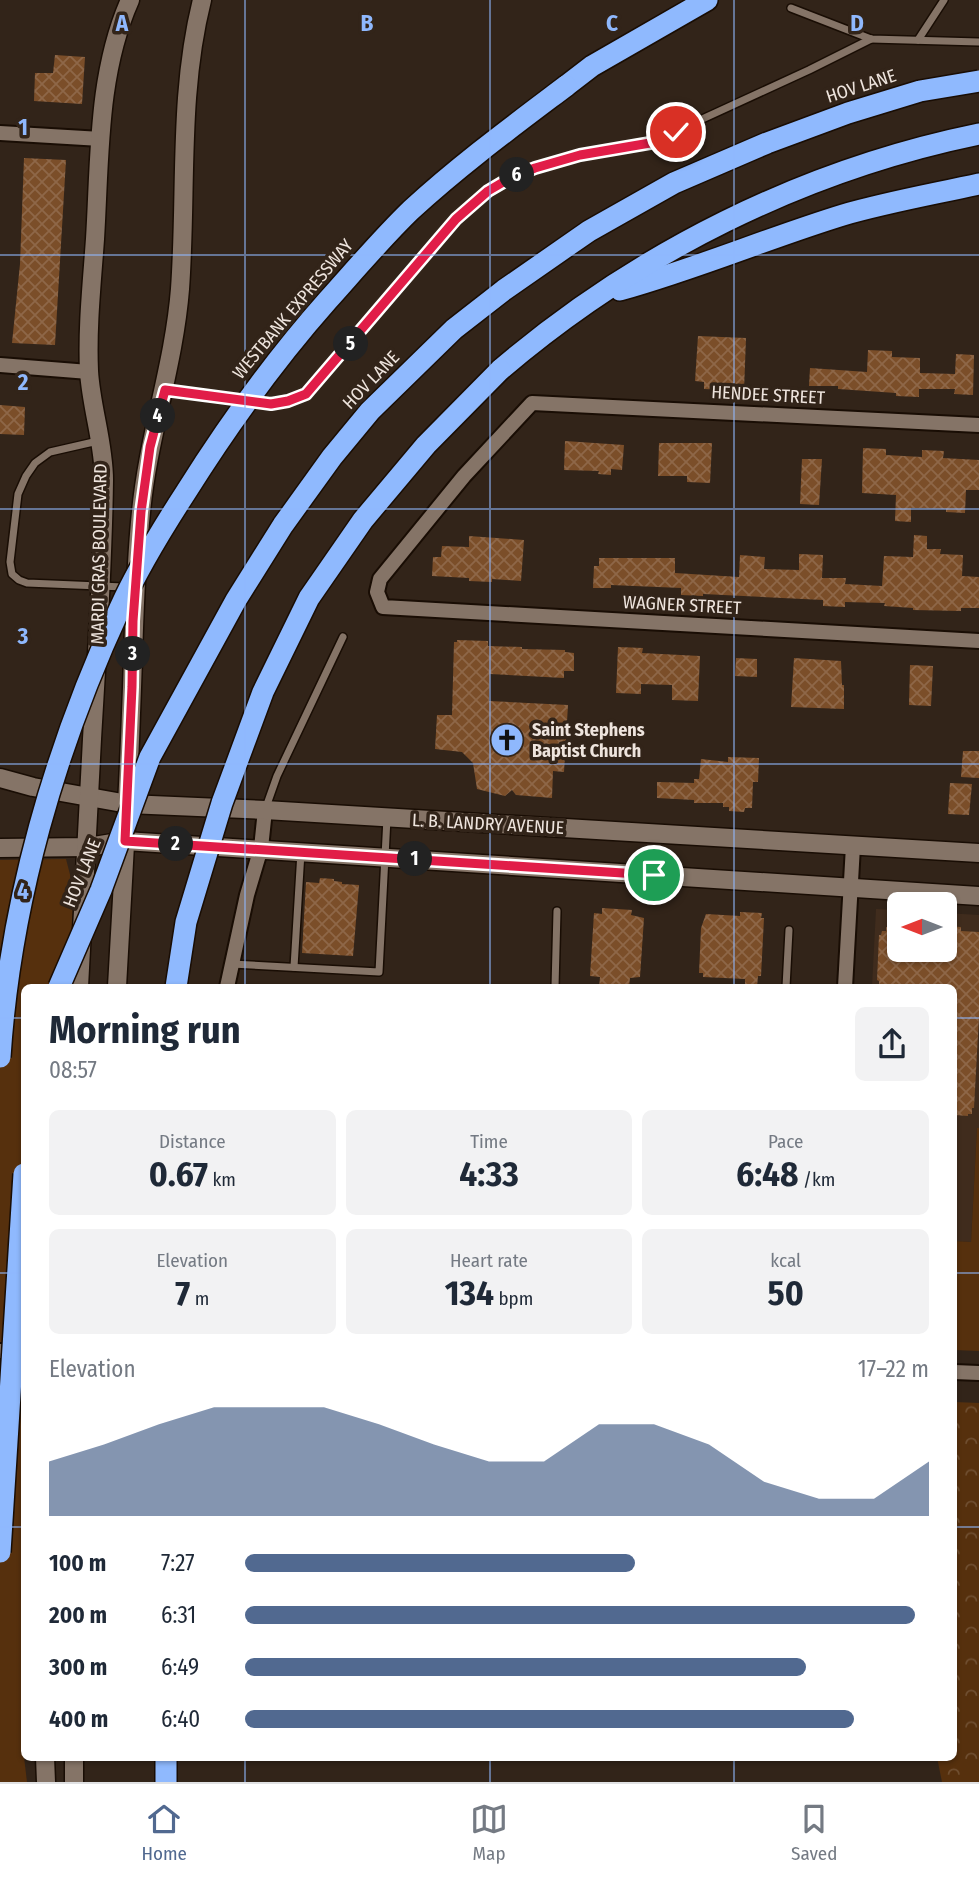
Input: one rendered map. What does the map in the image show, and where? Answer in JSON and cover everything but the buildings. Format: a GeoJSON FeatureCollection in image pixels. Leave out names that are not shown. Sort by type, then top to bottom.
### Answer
{"type":"FeatureCollection","features":[{"type":"Feature","properties":{"kind":"highway","name":"WESTBANK EXPRESSWAY"},"geometry":{"type":"LineString","coordinates":[[0,1056],[16,929],[43,813],[84,694],[120,607],[157,538],[214,446],[257,384],[342,284],[410,212],[485,146],[592,66],[707,0]]}},
{"type":"Feature","properties":{"kind":"highway","name":"HOV LANE"},"geometry":{"type":"LineString","coordinates":[[60,984],[101,890],[150,757],[236,600],[283,525],[332,457],[370,411],[454,329],[503,290],[589,231],[674,183],[767,143],[848,113],[920,91],[979,81]]}},
{"type":"Feature","properties":{"kind":"highway"},"geometry":{"type":"LineString","coordinates":[[176,984],[186,922],[222,803],[263,692],[309,598],[363,520],[426,445],[500,370],[595,297],[699,234],[779,195],[879,160],[979,134]]}},
{"type":"Feature","properties":{"kind":"highway"},"geometry":{"type":"LineString","coordinates":[[595,297],[671,276],[723,255],[862,210],[979,184]]}},
{"type":"Feature","properties":{"kind":"highway"},"geometry":{"type":"LineString","coordinates":[[0,1552],[21,1221]]}},
{"type":"Feature","properties":{"kind":"highway"},"geometry":{"type":"LineString","coordinates":[[166,1761],[166,1782]]}},
{"type":"Feature","properties":{"kind":"street","name":"MARDI GRAS BOULEVARD"},"geometry":{"type":"LineString","coordinates":[[79,984],[101,587],[104,476],[89,372],[101,139],[107,70],[130,0]]}},
{"type":"Feature","properties":{"kind":"street","name":"MARDI GRAS BOULEVARD"},"geometry":{"type":"LineString","coordinates":[[117,984],[141,512],[150,447],[174,342],[180,288],[187,90],[192,38],[202,0]]}},
{"type":"Feature","properties":{"kind":"street"},"geometry":{"type":"LineString","coordinates":[[0,133],[101,139]]}},
{"type":"Feature","properties":{"kind":"street"},"geometry":{"type":"LineString","coordinates":[[0,365],[89,372]]}},
{"type":"Feature","properties":{"kind":"street","name":"HENDEE STREET"},"geometry":{"type":"LineString","coordinates":[[383,607],[377,592],[380,579],[464,477],[532,403],[979,425]]}},
{"type":"Feature","properties":{"kind":"street","name":"WAGNER STREET"},"geometry":{"type":"LineString","coordinates":[[383,607],[979,641]]}},
{"type":"Feature","properties":{"kind":"street","name":"L. B. LANDRY AVENUE"},"geometry":{"type":"LineString","coordinates":[[0,778],[128,804],[979,853]]}},
{"type":"Feature","properties":{"kind":"street"},"geometry":{"type":"LineString","coordinates":[[228,984],[247,895],[261,848],[265,810]]}},
{"type":"Feature","properties":{"kind":"street"},"geometry":{"type":"LineString","coordinates":[[0,848],[88,847],[125,841],[979,896]]}},
{"type":"Feature","properties":{"kind":"street"},"geometry":{"type":"LineString","coordinates":[[845,984],[853,846]]}},
{"type":"Feature","properties":{"kind":"street"},"geometry":{"type":"LineString","coordinates":[[0,1351],[21,1353]]}},
{"type":"Feature","properties":{"kind":"street"},"geometry":{"type":"LineString","coordinates":[[957,1372],[979,1373]]}},
{"type":"Feature","properties":{"kind":"street"},"geometry":{"type":"LineString","coordinates":[[45,1761],[46,1782]]}},
{"type":"Feature","properties":{"kind":"street"},"geometry":{"type":"LineString","coordinates":[[74,1761],[74,1782]]}},
{"type":"Feature","properties":{"kind":"lane"},"geometry":{"type":"LineString","coordinates":[[918,40],[944,0]]}},
{"type":"Feature","properties":{"kind":"lane"},"geometry":{"type":"LineString","coordinates":[[790,8],[871,39],[979,43]]}},
{"type":"Feature","properties":{"kind":"lane"},"geometry":{"type":"LineString","coordinates":[[165,390],[271,404],[306,394],[456,219],[488,191],[535,168],[580,155],[650,143],[871,39]]}},
{"type":"Feature","properties":{"kind":"lane"},"geometry":{"type":"LineString","coordinates":[[100,441],[50,452],[35,463],[26,476],[18,494],[10,562],[12,574],[27,583],[136,588]]}},
{"type":"Feature","properties":{"kind":"lane"},"geometry":{"type":"LineString","coordinates":[[265,810],[277,776],[343,637]]}},
{"type":"Feature","properties":{"kind":"lane"},"geometry":{"type":"LineString","coordinates":[[231,964],[379,972],[387,818]]}},
{"type":"Feature","properties":{"kind":"lane"},"geometry":{"type":"LineString","coordinates":[[294,967],[301,851]]}},
{"type":"Feature","properties":{"kind":"lane"},"geometry":{"type":"LineString","coordinates":[[555,984],[557,911]]}},
{"type":"Feature","properties":{"kind":"lane"},"geometry":{"type":"LineString","coordinates":[[786,984],[789,930]]}},
{"type":"Feature","properties":{"kind":"shaded area"},"geometry":{"type":"Polygon","coordinates":[[[876,909],[887,909],[887,962],[957,962],[957,914],[979,915],[979,1128],[971,1242],[957,1241],[957,984],[872,984],[876,909]]]}},
{"type":"Feature","properties":{"kind":"green space"},"geometry":{"type":"Polygon","coordinates":[[[66,859],[75,894],[67,984],[21,984],[21,1345],[0,1342],[0,860],[66,859]]]}},
{"type":"Feature","properties":{"kind":"green space"},"geometry":{"type":"Polygon","coordinates":[[[979,1128],[979,1351],[957,1350],[957,1241],[971,1242],[979,1128]]]}},
{"type":"Feature","properties":{"kind":"green space"},"geometry":{"type":"Polygon","coordinates":[[[0,1366],[21,1368],[21,1761],[24,1761],[27,1782],[0,1782],[0,1366]]]}},
{"type":"Feature","properties":{"kind":"green space"},"geometry":{"type":"Polygon","coordinates":[[[957,1402],[979,1403],[979,1782],[942,1782],[938,1761],[957,1761],[957,1402]]]}},
{"type":"Feature","properties":{"kind":"place","name":"Saint Stephens Baptist Church"},"geometry":{"type":"Point","coordinates":[507,740]}},
{"type":"Feature","properties":{"kind":"route"},"geometry":{"type":"LineString","coordinates":[[654,875],[125,841],[133,621],[141,512],[150,447],[165,390],[271,404],[306,394],[456,219],[488,191],[535,168],[580,155],[650,143],[676,132]]}}]}
